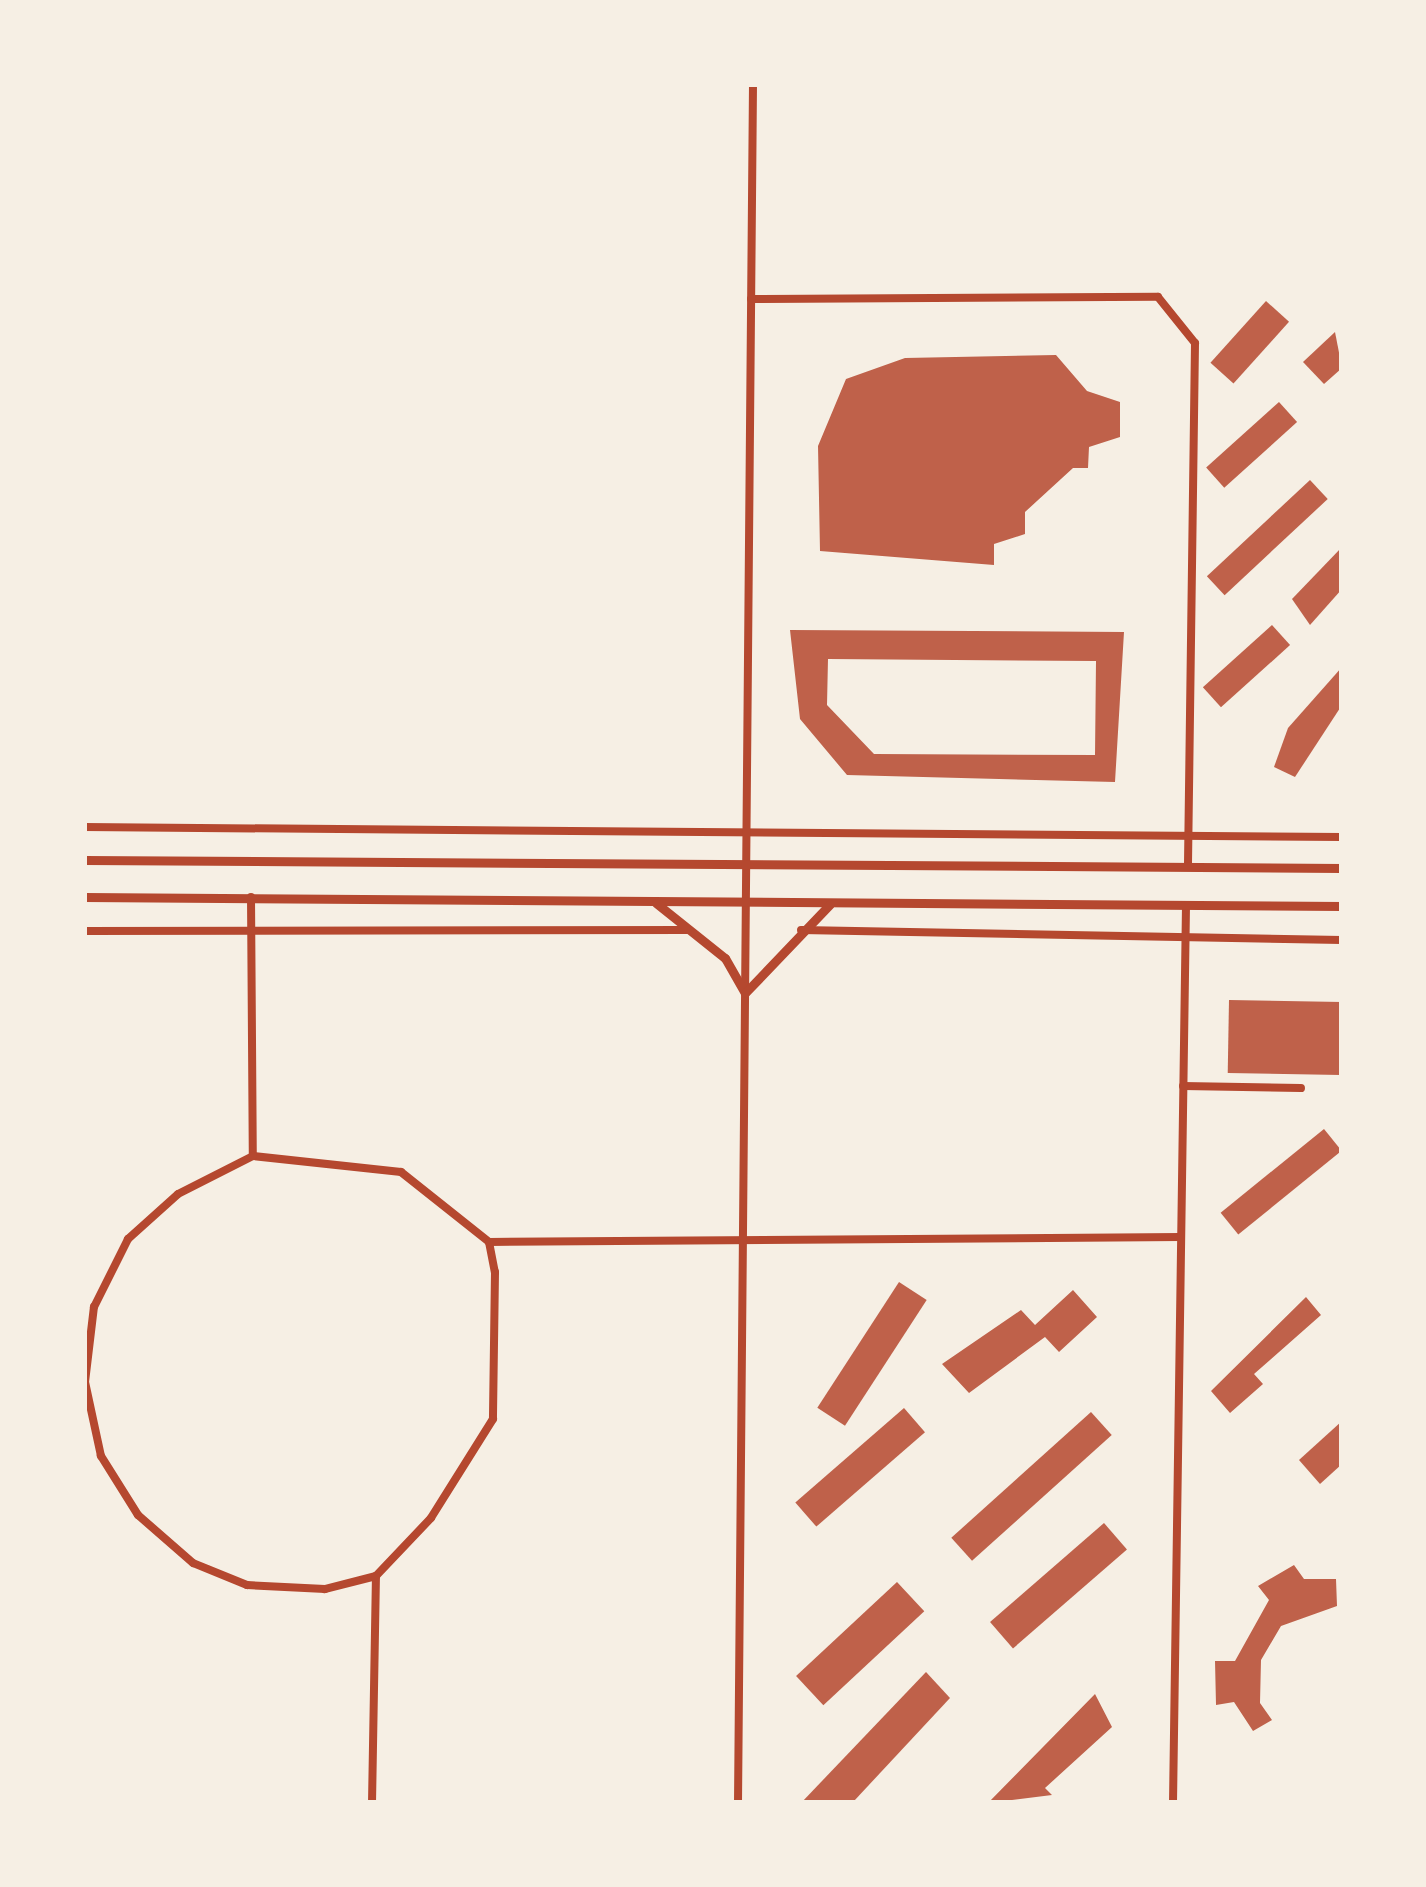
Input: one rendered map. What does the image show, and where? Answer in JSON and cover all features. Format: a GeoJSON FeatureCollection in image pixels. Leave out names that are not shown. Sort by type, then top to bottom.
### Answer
{"type":"FeatureCollection","features":[{"type":"Feature","properties":{"kind":"street"},"geometry":{"type":"LineString","coordinates":[[738,1803],[738,1242],[747,862],[753,84]]}},
{"type":"Feature","properties":{"kind":"street"},"geometry":{"type":"LineString","coordinates":[[751,298],[1158,297],[1196,343],[1188,866]]}},
{"type":"Feature","properties":{"kind":"street"},"geometry":{"type":"LineString","coordinates":[[84,827],[1342,837]]}},
{"type":"Feature","properties":{"kind":"street"},"geometry":{"type":"LineString","coordinates":[[84,860],[1342,868]]}},
{"type":"Feature","properties":{"kind":"street"},"geometry":{"type":"LineString","coordinates":[[84,897],[1342,906]]}},
{"type":"Feature","properties":{"kind":"street"},"geometry":{"type":"LineString","coordinates":[[251,897],[253,1156]]}},
{"type":"Feature","properties":{"kind":"street"},"geometry":{"type":"LineString","coordinates":[[656,903],[693,929],[745,993]]}},
{"type":"Feature","properties":{"kind":"street"},"geometry":{"type":"LineString","coordinates":[[745,993],[800,930],[832,903]]}},
{"type":"Feature","properties":{"kind":"street"},"geometry":{"type":"LineString","coordinates":[[1173,1803],[1186,906]]}},
{"type":"Feature","properties":{"kind":"street"},"geometry":{"type":"LineString","coordinates":[[84,931],[693,929]]}},
{"type":"Feature","properties":{"kind":"street"},"geometry":{"type":"LineString","coordinates":[[800,930],[1342,940]]}},
{"type":"Feature","properties":{"kind":"street"},"geometry":{"type":"LineString","coordinates":[[1184,1086],[1301,1088]]}},
{"type":"Feature","properties":{"kind":"street"},"geometry":{"type":"LineString","coordinates":[[488,1242],[500,1328],[493,1419],[431,1518],[376,1576],[325,1589],[248,1585],[193,1563],[138,1515],[101,1456],[85,1382],[94,1306],[119,1256],[178,1194],[253,1156],[401,1172],[488,1242],[1181,1237]]}},
{"type":"Feature","properties":{"kind":"street"},"geometry":{"type":"LineString","coordinates":[[372,1803],[376,1576]]}},
{"type":"Feature","properties":{"kind":"building"},"geometry":{"type":"Polygon","coordinates":[[[1266,301],[1289,322],[1233,383],[1210,363],[1266,301]]]}},
{"type":"Feature","properties":{"kind":"building"},"geometry":{"type":"Polygon","coordinates":[[[1335,332],[1342,368],[1324,384],[1303,362],[1335,332]]]}},
{"type":"Feature","properties":{"kind":"building"},"geometry":{"type":"Polygon","coordinates":[[[1056,355],[1087,391],[1120,402],[1120,437],[1089,447],[1088,468],[1073,468],[1025,512],[1025,534],[994,544],[994,565],[820,551],[818,446],[846,379],[905,358],[1056,355]]]}},
{"type":"Feature","properties":{"kind":"building"},"geometry":{"type":"Polygon","coordinates":[[[1279,402],[1297,422],[1224,488],[1206,468],[1279,402]]]}},
{"type":"Feature","properties":{"kind":"building"},"geometry":{"type":"Polygon","coordinates":[[[1310,480],[1328,499],[1225,595],[1207,576],[1310,480]]]}},
{"type":"Feature","properties":{"kind":"building"},"geometry":{"type":"Polygon","coordinates":[[[1342,547],[1342,589],[1310,625],[1292,599],[1342,547]]]}},
{"type":"Feature","properties":{"kind":"building"},"geometry":{"type":"Polygon","coordinates":[[[1272,625],[1290,645],[1221,707],[1203,687],[1272,625]]]}},
{"type":"Feature","properties":{"kind":"building"},"geometry":{"type":"Polygon","coordinates":[[[790,630],[1124,632],[1115,782],[847,775],[800,719],[790,630]],[[828,659],[827,705],[874,754],[1095,755],[1096,661],[828,659]]]}},
{"type":"Feature","properties":{"kind":"building"},"geometry":{"type":"Polygon","coordinates":[[[1342,667],[1342,705],[1295,777],[1274,767],[1288,728],[1342,667]]]}},
{"type":"Feature","properties":{"kind":"building"},"geometry":{"type":"Polygon","coordinates":[[[1229,1000],[1342,1002],[1341,1075],[1228,1073],[1229,1000]]]}},
{"type":"Feature","properties":{"kind":"building"},"geometry":{"type":"Polygon","coordinates":[[[1324,1129],[1342,1151],[1238,1234],[1221,1213],[1324,1129]]]}},
{"type":"Feature","properties":{"kind":"building"},"geometry":{"type":"Polygon","coordinates":[[[899,1282],[927,1300],[845,1426],[817,1408],[899,1282]]]}},
{"type":"Feature","properties":{"kind":"building"},"geometry":{"type":"Polygon","coordinates":[[[1073,1290],[1097,1317],[1059,1352],[1045,1337],[969,1393],[942,1364],[1021,1310],[1035,1325],[1073,1290]]]}},
{"type":"Feature","properties":{"kind":"building"},"geometry":{"type":"Polygon","coordinates":[[[1306,1297],[1321,1315],[1254,1374],[1263,1384],[1230,1413],[1211,1391],[1306,1297]]]}},
{"type":"Feature","properties":{"kind":"building"},"geometry":{"type":"Polygon","coordinates":[[[904,1408],[925,1432],[816,1527],[795,1502],[904,1408]]]}},
{"type":"Feature","properties":{"kind":"building"},"geometry":{"type":"Polygon","coordinates":[[[1091,1412],[1112,1435],[972,1561],[951,1538],[1091,1412]]]}},
{"type":"Feature","properties":{"kind":"building"},"geometry":{"type":"Polygon","coordinates":[[[1342,1421],[1342,1464],[1320,1484],[1299,1460],[1342,1421]]]}},
{"type":"Feature","properties":{"kind":"building"},"geometry":{"type":"Polygon","coordinates":[[[1104,1523],[1127,1549],[1013,1648],[990,1622],[1104,1523]]]}},
{"type":"Feature","properties":{"kind":"building"},"geometry":{"type":"Polygon","coordinates":[[[1294,1565],[1304,1579],[1336,1579],[1337,1606],[1281,1626],[1261,1660],[1260,1703],[1272,1720],[1253,1731],[1234,1702],[1216,1705],[1215,1661],[1235,1661],[1269,1600],[1258,1586],[1294,1565]]]}},
{"type":"Feature","properties":{"kind":"building"},"geometry":{"type":"Polygon","coordinates":[[[897,1582],[924,1611],[823,1705],[796,1676],[897,1582]]]}},
{"type":"Feature","properties":{"kind":"building"},"geometry":{"type":"Polygon","coordinates":[[[926,1672],[950,1698],[854,1801],[801,1803],[926,1672]]]}},
{"type":"Feature","properties":{"kind":"building"},"geometry":{"type":"Polygon","coordinates":[[[1095,1694],[1112,1727],[1045,1788],[1052,1795],[988,1803],[1095,1694]]]}}]}
